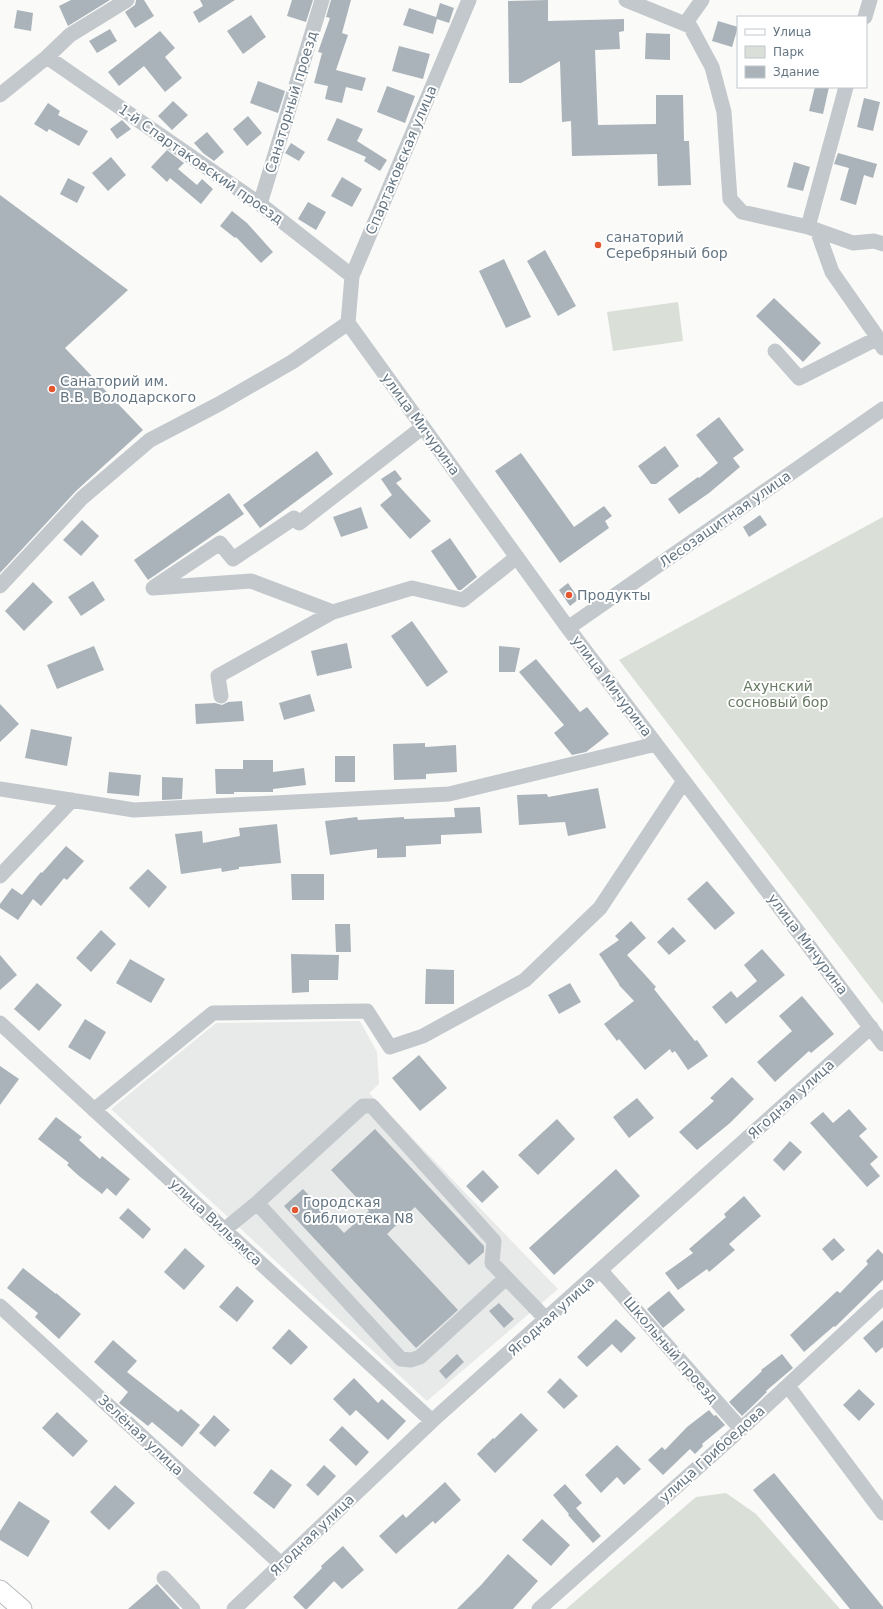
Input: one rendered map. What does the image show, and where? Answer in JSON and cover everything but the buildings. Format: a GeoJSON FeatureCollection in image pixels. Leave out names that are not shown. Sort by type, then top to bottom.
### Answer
{"type":"FeatureCollection","features":[{"type":"Feature","properties":{"kind":"main road"},"geometry":{"type":"LineString","coordinates":[[0,1590],[22,1609]]}},
{"type":"Feature","properties":{"kind":"street"},"geometry":{"type":"LineString","coordinates":[[0,95],[47,57],[70,35],[127,0]]}},
{"type":"Feature","properties":{"kind":"street","name":"Санаторный проезд"},"geometry":{"type":"LineString","coordinates":[[260,204],[322,0]]}},
{"type":"Feature","properties":{"kind":"street","name":"Спартаковская улица"},"geometry":{"type":"LineString","coordinates":[[348,323],[352,276],[469,0]]}},
{"type":"Feature","properties":{"kind":"street"},"geometry":{"type":"LineString","coordinates":[[626,0],[690,26],[712,67],[724,112],[730,199],[742,212],[813,229],[853,243],[874,241],[883,244]]}},
{"type":"Feature","properties":{"kind":"street"},"geometry":{"type":"LineString","coordinates":[[685,24],[702,0]]}},
{"type":"Feature","properties":{"kind":"street"},"geometry":{"type":"LineString","coordinates":[[866,16],[870,0]]}},
{"type":"Feature","properties":{"kind":"street","name":"1-й Спартаковский проезд"},"geometry":{"type":"LineString","coordinates":[[47,57],[260,204],[352,276]]}},
{"type":"Feature","properties":{"kind":"street"},"geometry":{"type":"LineString","coordinates":[[775,351],[799,378],[881,343],[832,272],[813,229],[846,88]]}},
{"type":"Feature","properties":{"kind":"street"},"geometry":{"type":"LineString","coordinates":[[0,586],[82,498],[150,440],[219,404],[285,366],[348,323]]}},
{"type":"Feature","properties":{"kind":"street","name":"улица Мичурина"},"geometry":{"type":"LineString","coordinates":[[348,323],[568,628],[883,1044]]}},
{"type":"Feature","properties":{"kind":"street","name":"Лесозащитная улица"},"geometry":{"type":"LineString","coordinates":[[568,628],[883,409]]}},
{"type":"Feature","properties":{"kind":"street"},"geometry":{"type":"LineString","coordinates":[[233,559],[294,518],[299,523],[423,426]]}},
{"type":"Feature","properties":{"kind":"street"},"geometry":{"type":"LineString","coordinates":[[241,582],[233,559],[220,543],[153,588],[241,582],[251,581],[333,612]]}},
{"type":"Feature","properties":{"kind":"street"},"geometry":{"type":"LineString","coordinates":[[220,696],[218,676],[333,612],[412,588],[463,600],[517,558]]}},
{"type":"Feature","properties":{"kind":"street"},"geometry":{"type":"LineString","coordinates":[[0,789],[134,810],[449,794],[656,744]]}},
{"type":"Feature","properties":{"kind":"street"},"geometry":{"type":"LineString","coordinates":[[94,1110],[213,1013],[367,1011],[390,1047],[423,1036],[524,980],[600,908],[684,781]]}},
{"type":"Feature","properties":{"kind":"street"},"geometry":{"type":"LineString","coordinates":[[0,876],[72,800]]}},
{"type":"Feature","properties":{"kind":"street","name":"улица Вильямса"},"geometry":{"type":"LineString","coordinates":[[0,1024],[432,1421]]}},
{"type":"Feature","properties":{"kind":"street","name":"Ягодная улица"},"geometry":{"type":"LineString","coordinates":[[234,1609],[432,1421],[601,1271],[871,1027]]}},
{"type":"Feature","properties":{"kind":"street"},"geometry":{"type":"LineString","coordinates":[[224,1230],[257,1203],[363,1106],[372,1106],[494,1241],[492,1263],[546,1319]]}},
{"type":"Feature","properties":{"kind":"street"},"geometry":{"type":"LineString","coordinates":[[257,1203],[401,1359],[411,1360],[420,1358],[506,1278]]}},
{"type":"Feature","properties":{"kind":"street","name":"Школьный проезд"},"geometry":{"type":"LineString","coordinates":[[601,1271],[741,1429]]}},
{"type":"Feature","properties":{"kind":"street","name":"улица Грибоедова"},"geometry":{"type":"LineString","coordinates":[[539,1609],[741,1429],[883,1297]]}},
{"type":"Feature","properties":{"kind":"street","name":"Зелёная улица"},"geometry":{"type":"LineString","coordinates":[[0,1306],[282,1564]]}},
{"type":"Feature","properties":{"kind":"street"},"geometry":{"type":"LineString","coordinates":[[788,1386],[883,1512]]}},
{"type":"Feature","properties":{"kind":"street"},"geometry":{"type":"LineString","coordinates":[[164,1578],[193,1609]]}},
{"type":"Feature","properties":{"kind":"shaded area"},"geometry":{"type":"Polygon","coordinates":[[[360,1021],[377,1052],[379,1084],[369,1093],[558,1289],[427,1401],[111,1109],[216,1023],[360,1021]]]}},
{"type":"Feature","properties":{"kind":"green space"},"geometry":{"type":"Polygon","coordinates":[[[678,302],[683,341],[613,351],[607,312],[678,302]]]}},
{"type":"Feature","properties":{"kind":"green space","name":"Ахунский сосновый бор"},"geometry":{"type":"Polygon","coordinates":[[[883,517],[883,1004],[619,660],[883,517]]]}},
{"type":"Feature","properties":{"kind":"green space"},"geometry":{"type":"Polygon","coordinates":[[[726,1493],[756,1514],[840,1609],[566,1609],[696,1497],[726,1493]]]}},
{"type":"Feature","properties":{"kind":"place","name":"санаторий Серебряный бор"},"geometry":{"type":"Point","coordinates":[598,245]}},
{"type":"Feature","properties":{"kind":"place","name":"Санаторий им. В.В. Володарского"},"geometry":{"type":"Point","coordinates":[52,389]}},
{"type":"Feature","properties":{"kind":"place","name":"Продукты"},"geometry":{"type":"Point","coordinates":[569,595]}},
{"type":"Feature","properties":{"kind":"place","name":"Городская библиотека N8"},"geometry":{"type":"Point","coordinates":[295,1210]}}]}
